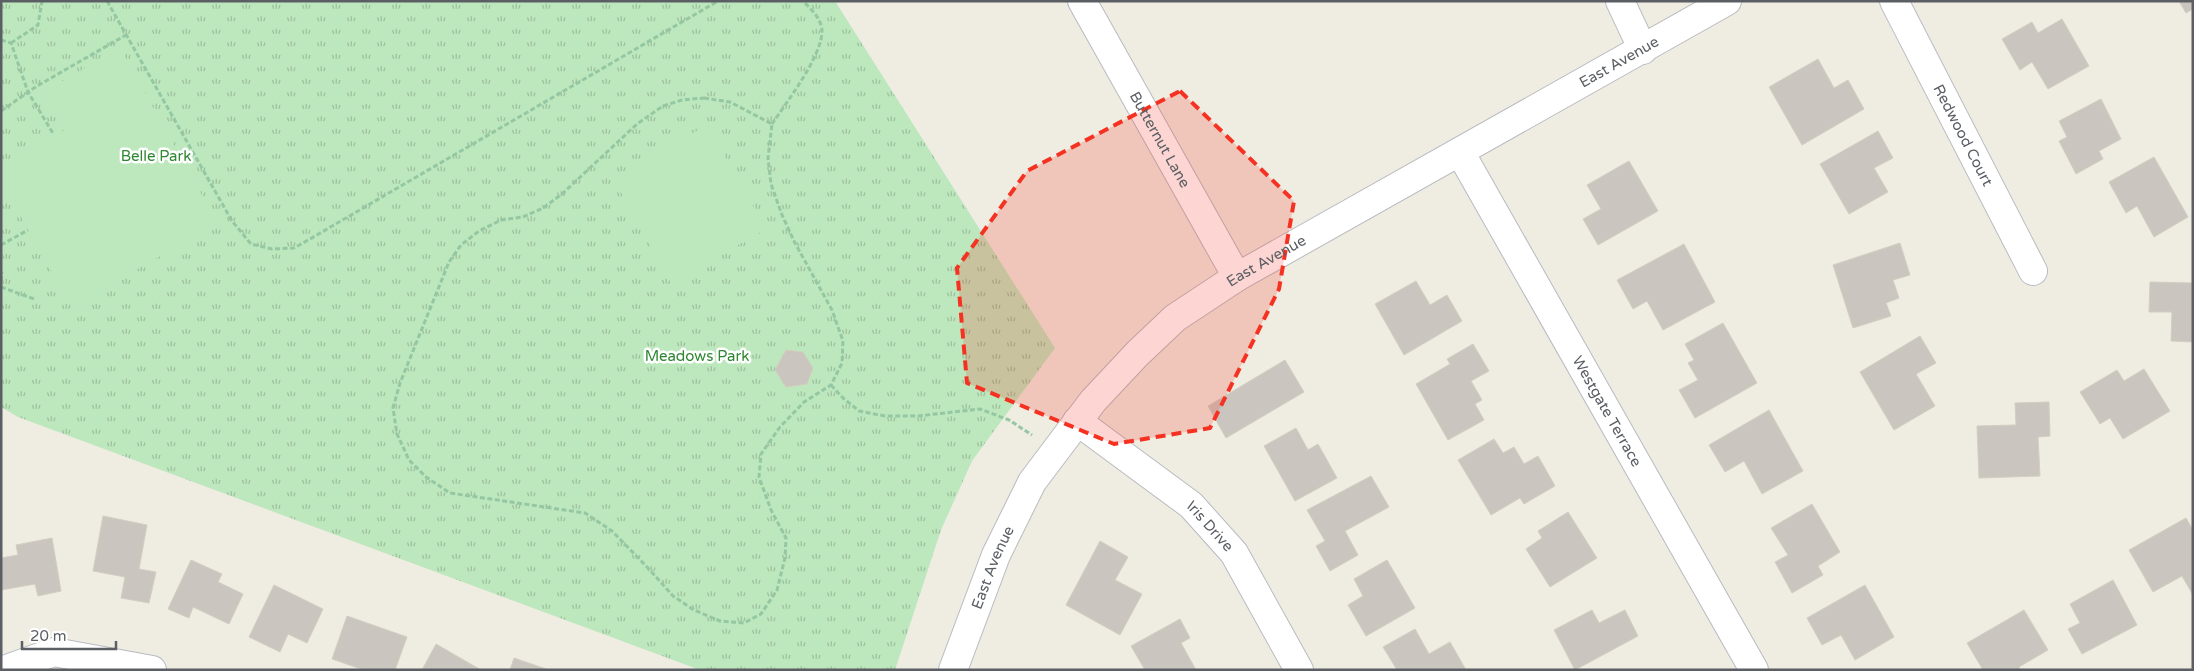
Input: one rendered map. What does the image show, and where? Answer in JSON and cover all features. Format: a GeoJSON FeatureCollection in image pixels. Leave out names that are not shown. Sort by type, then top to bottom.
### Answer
{"type":"FeatureCollection","features":[{"type":"Feature","properties":{"kind":"street","name":"Butternut Lane"},"geometry":{"type":"LineString","coordinates":[[1082,1],[1237,277]]}},
{"type":"Feature","properties":{"kind":"street"},"geometry":{"type":"LineString","coordinates":[[1620,1],[1643,50]]}},
{"type":"Feature","properties":{"kind":"street","name":"East Avenue"},"geometry":{"type":"LineString","coordinates":[[953,670],[996,555],[1032,482],[1077,421],[1130,360],[1169,323],[1237,277],[1727,1]]}},
{"type":"Feature","properties":{"kind":"street","name":"Redwood Court"},"geometry":{"type":"LineString","coordinates":[[1894,1],[2033,271]]}},
{"type":"Feature","properties":{"kind":"street","name":"Westgate Terrace"},"geometry":{"type":"LineString","coordinates":[[1460,152],[1754,670]]}},
{"type":"Feature","properties":{"kind":"street","name":"Iris Drive"},"geometry":{"type":"LineString","coordinates":[[1077,421],[1191,505],[1234,553],[1299,670]]}},
{"type":"Feature","properties":{"kind":"street"},"geometry":{"type":"LineString","coordinates":[[4,670],[54,652],[152,670]]}},
{"type":"Feature","properties":{"kind":"path"},"geometry":{"type":"LineString","coordinates":[[11,43],[38,25],[42,1]]}},
{"type":"Feature","properties":{"kind":"path"},"geometry":{"type":"LineString","coordinates":[[107,1],[232,221],[251,244],[272,249],[294,248],[718,1]]}},
{"type":"Feature","properties":{"kind":"path"},"geometry":{"type":"LineString","coordinates":[[772,124],[730,102],[704,98],[682,100],[663,106],[637,124],[562,194],[543,208],[523,217],[501,220],[479,231],[461,244],[449,262],[400,383],[393,408],[397,434],[409,460],[426,477],[450,493],[585,512],[612,531],[673,596],[694,610],[720,621],[744,622],[761,614],[777,590],[785,558],[786,538],[771,510],[759,477],[761,454],[780,427],[804,402],[831,385],[842,363],[843,341],[832,310],[782,215],[771,184],[768,158],[772,124],[804,76],[818,49],[822,31],[817,16],[803,1]]}},
{"type":"Feature","properties":{"kind":"path"},"geometry":{"type":"LineString","coordinates":[[1,111],[28,92],[126,35]]}},
{"type":"Feature","properties":{"kind":"path"},"geometry":{"type":"LineString","coordinates":[[1,40],[11,43]]}},
{"type":"Feature","properties":{"kind":"path"},"geometry":{"type":"LineString","coordinates":[[11,43],[28,92],[54,135]]}},
{"type":"Feature","properties":{"kind":"path"},"geometry":{"type":"LineString","coordinates":[[1,245],[28,230]]}},
{"type":"Feature","properties":{"kind":"path"},"geometry":{"type":"LineString","coordinates":[[1,268],[1,281]]}},
{"type":"Feature","properties":{"kind":"path"},"geometry":{"type":"LineString","coordinates":[[1,287],[34,299]]}},
{"type":"Feature","properties":{"kind":"path"},"geometry":{"type":"LineString","coordinates":[[831,385],[859,411],[885,416],[918,416],[980,409],[1009,420],[1056,450]]}},
{"type":"Feature","properties":{"kind":"highlighted area"},"geometry":{"type":"Polygon","coordinates":[[[1180,91],[1294,201],[1279,289],[1210,428],[1114,444],[967,383],[957,268],[1027,171],[1180,91]]]}},
{"type":"Feature","properties":{"kind":"green space","name":"Meadows Park"},"geometry":{"type":"Polygon","coordinates":[[[1,1],[835,1],[1055,348],[972,461],[941,530],[895,670],[700,670],[18,417],[1,407],[1,1]]]}},
{"type":"Feature","properties":{"kind":"green space","name":"Belle Park"},"geometry":{"type":"Polygon","coordinates":[[[120,48],[218,224],[71,306],[1,181],[1,165],[66,129],[45,91],[120,48]]]}},
{"type":"Feature","properties":{"kind":"green space"},"geometry":{"type":"Polygon","coordinates":[[[707,125],[766,229],[671,283],[613,178],[707,125]]]}},
{"type":"Feature","properties":{"kind":"building"},"geometry":{"type":"Polygon","coordinates":[[[2179,1],[2193,1],[2193,9],[2186,13],[2179,1]]]}},
{"type":"Feature","properties":{"kind":"building"},"geometry":{"type":"Polygon","coordinates":[[[2062,19],[2089,66],[2048,89],[2032,62],[2020,70],[2002,39],[2032,22],[2038,33],[2062,19]]]}},
{"type":"Feature","properties":{"kind":"building"},"geometry":{"type":"Polygon","coordinates":[[[1818,59],[1834,88],[1848,80],[1864,109],[1802,145],[1769,87],[1818,59]]]}},
{"type":"Feature","properties":{"kind":"building"},"geometry":{"type":"Polygon","coordinates":[[[2101,99],[2121,139],[2099,151],[2103,159],[2076,174],[2059,141],[2067,137],[2059,121],[2101,99]]]}},
{"type":"Feature","properties":{"kind":"building"},"geometry":{"type":"Polygon","coordinates":[[[1878,131],[1893,158],[1874,168],[1888,192],[1849,214],[1820,164],[1878,131]]]}},
{"type":"Feature","properties":{"kind":"building"},"geometry":{"type":"Polygon","coordinates":[[[2154,157],[2188,217],[2154,237],[2137,206],[2126,213],[2109,182],[2154,157]]]}},
{"type":"Feature","properties":{"kind":"building"},"geometry":{"type":"Polygon","coordinates":[[[1629,161],[1658,211],[1598,245],[1583,219],[1601,209],[1587,185],[1629,161]]]}},
{"type":"Feature","properties":{"kind":"building"},"geometry":{"type":"Polygon","coordinates":[[[1900,243],[1910,275],[1893,280],[1899,298],[1886,303],[1891,316],[1853,328],[1833,265],[1900,243]]]}},
{"type":"Feature","properties":{"kind":"building"},"geometry":{"type":"Polygon","coordinates":[[[1684,244],[1715,302],[1663,330],[1647,301],[1633,309],[1617,280],[1684,244]]]}},
{"type":"Feature","properties":{"kind":"building"},"geometry":{"type":"Polygon","coordinates":[[[1416,281],[1430,305],[1447,295],[1462,321],[1404,355],[1375,304],[1416,281]]]}},
{"type":"Feature","properties":{"kind":"building"},"geometry":{"type":"Polygon","coordinates":[[[2150,282],[2193,283],[2193,342],[2171,341],[2172,312],[2149,312],[2150,282]]]}},
{"type":"Feature","properties":{"kind":"building"},"geometry":{"type":"Polygon","coordinates":[[[1723,323],[1757,383],[1695,418],[1679,390],[1698,380],[1688,363],[1694,360],[1685,344],[1723,323]]]}},
{"type":"Feature","properties":{"kind":"building"},"geometry":{"type":"Polygon","coordinates":[[[1920,336],[1936,363],[1916,374],[1935,406],[1894,430],[1860,372],[1920,336]]]}},
{"type":"Feature","properties":{"kind":"building"},"geometry":{"type":"Polygon","coordinates":[[[1473,344],[1489,371],[1471,381],[1482,400],[1475,404],[1484,420],[1448,440],[1416,384],[1450,364],[1447,359],[1473,344]]]}},
{"type":"Feature","properties":{"kind":"building"},"geometry":{"type":"Polygon","coordinates":[[[786,350],[803,352],[813,368],[807,384],[786,387],[775,370],[786,350]]]}},
{"type":"Feature","properties":{"kind":"building"},"geometry":{"type":"Polygon","coordinates":[[[1285,360],[1304,392],[1226,438],[1208,406],[1285,360]]]}},
{"type":"Feature","properties":{"kind":"building"},"geometry":{"type":"Polygon","coordinates":[[[2144,369],[2170,411],[2123,439],[2110,418],[2100,424],[2080,392],[2117,370],[2124,381],[2144,369]]]}},
{"type":"Feature","properties":{"kind":"building"},"geometry":{"type":"Polygon","coordinates":[[[2049,402],[2050,436],[2038,437],[2040,476],[1979,478],[1977,426],[2016,425],[2015,403],[2049,402]]]}},
{"type":"Feature","properties":{"kind":"building"},"geometry":{"type":"Polygon","coordinates":[[[1769,410],[1803,471],[1762,494],[1744,461],[1725,472],[1709,445],[1769,410]]]}},
{"type":"Feature","properties":{"kind":"building"},"geometry":{"type":"Polygon","coordinates":[[[1296,428],[1308,450],[1318,444],[1337,478],[1295,501],[1264,446],[1296,428]]]}},
{"type":"Feature","properties":{"kind":"building"},"geometry":{"type":"Polygon","coordinates":[[[1494,439],[1503,453],[1514,447],[1524,464],[1538,456],[1555,486],[1524,504],[1520,498],[1491,515],[1458,460],[1494,439]]]}},
{"type":"Feature","properties":{"kind":"building"},"geometry":{"type":"Polygon","coordinates":[[[1371,476],[1389,507],[1345,531],[1358,555],[1330,571],[1316,546],[1325,541],[1307,510],[1371,476]]]}},
{"type":"Feature","properties":{"kind":"building"},"geometry":{"type":"Polygon","coordinates":[[[1812,504],[1840,552],[1818,566],[1823,575],[1792,593],[1775,562],[1788,555],[1771,528],[1812,504]]]}},
{"type":"Feature","properties":{"kind":"building"},"geometry":{"type":"Polygon","coordinates":[[[1568,512],[1597,558],[1550,587],[1526,549],[1542,538],[1538,531],[1568,512]]]}},
{"type":"Feature","properties":{"kind":"building"},"geometry":{"type":"Polygon","coordinates":[[[103,516],[147,525],[139,569],[156,572],[149,603],[121,598],[125,577],[93,571],[103,516]]]}},
{"type":"Feature","properties":{"kind":"building"},"geometry":{"type":"Polygon","coordinates":[[[2186,518],[2193,530],[2193,595],[2182,576],[2153,592],[2129,550],[2186,518]]]}},
{"type":"Feature","properties":{"kind":"building"},"geometry":{"type":"Polygon","coordinates":[[[52,538],[61,591],[38,596],[35,584],[1,590],[1,558],[18,555],[16,545],[52,538]]]}},
{"type":"Feature","properties":{"kind":"building"},"geometry":{"type":"Polygon","coordinates":[[[1100,541],[1128,557],[1115,580],[1142,594],[1120,635],[1066,605],[1100,541]]]}},
{"type":"Feature","properties":{"kind":"building"},"geometry":{"type":"Polygon","coordinates":[[[191,560],[222,574],[218,582],[243,594],[229,624],[193,607],[189,618],[168,609],[191,560]]]}},
{"type":"Feature","properties":{"kind":"building"},"geometry":{"type":"Polygon","coordinates":[[[1387,560],[1415,608],[1366,636],[1348,605],[1363,596],[1354,579],[1387,560]]]}},
{"type":"Feature","properties":{"kind":"building"},"geometry":{"type":"Polygon","coordinates":[[[2113,580],[2137,625],[2082,654],[2068,629],[2080,623],[2070,604],[2113,580]]]}},
{"type":"Feature","properties":{"kind":"building"},"geometry":{"type":"Polygon","coordinates":[[[274,585],[323,609],[307,643],[288,634],[280,652],[249,637],[274,585]]]}},
{"type":"Feature","properties":{"kind":"building"},"geometry":{"type":"Polygon","coordinates":[[[1865,585],[1894,637],[1855,660],[1841,635],[1822,645],[1807,618],[1865,585]]]}},
{"type":"Feature","properties":{"kind":"building"},"geometry":{"type":"Polygon","coordinates":[[[1592,610],[1599,623],[1625,610],[1638,636],[1575,670],[1554,630],[1592,610]]]}},
{"type":"Feature","properties":{"kind":"building"},"geometry":{"type":"Polygon","coordinates":[[[2024,610],[2048,650],[2019,667],[2020,670],[1983,670],[1967,643],[2024,610]]]}},
{"type":"Feature","properties":{"kind":"building"},"geometry":{"type":"Polygon","coordinates":[[[347,616],[407,637],[395,670],[364,670],[332,659],[347,616]]]}},
{"type":"Feature","properties":{"kind":"building"},"geometry":{"type":"Polygon","coordinates":[[[1180,619],[1190,638],[1181,643],[1196,670],[1145,670],[1131,646],[1180,619]]]}},
{"type":"Feature","properties":{"kind":"building"},"geometry":{"type":"Polygon","coordinates":[[[1415,629],[1429,654],[1450,642],[1466,670],[1397,670],[1383,647],[1415,629]]]}},
{"type":"Feature","properties":{"kind":"building"},"geometry":{"type":"Polygon","coordinates":[[[436,644],[481,670],[422,670],[436,644]]]}},
{"type":"Feature","properties":{"kind":"building"},"geometry":{"type":"Polygon","coordinates":[[[514,658],[549,670],[510,670],[514,658]]]}}]}
